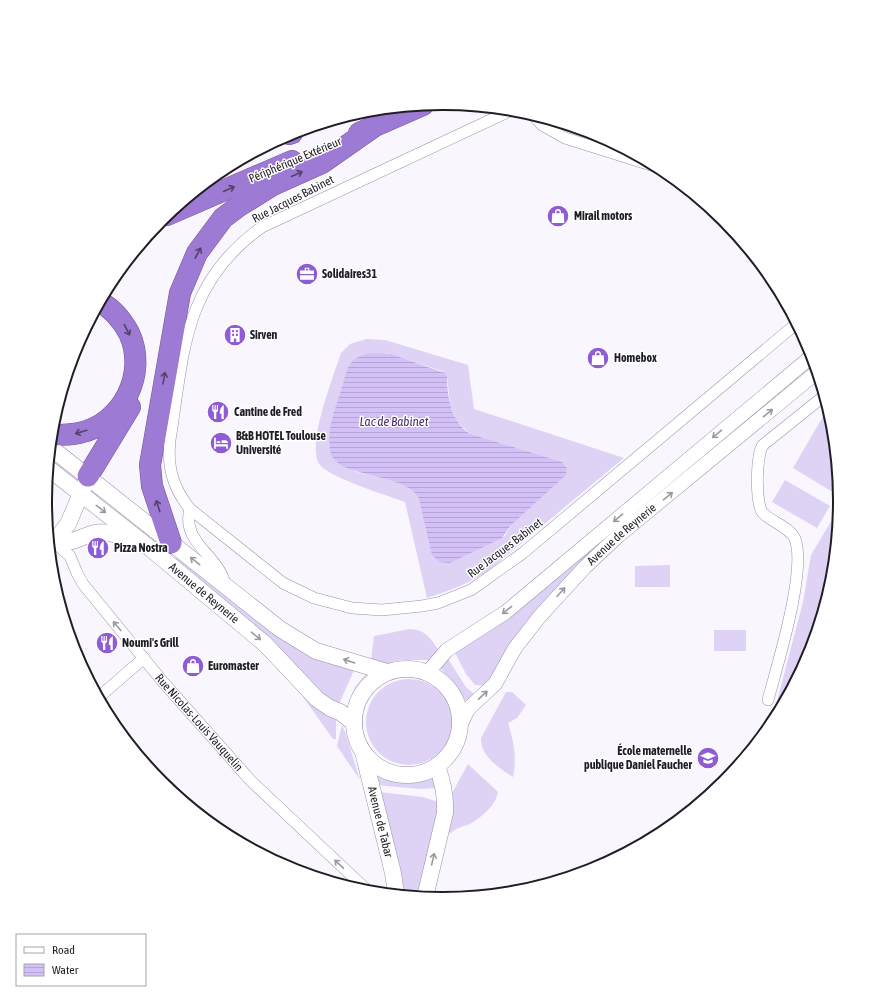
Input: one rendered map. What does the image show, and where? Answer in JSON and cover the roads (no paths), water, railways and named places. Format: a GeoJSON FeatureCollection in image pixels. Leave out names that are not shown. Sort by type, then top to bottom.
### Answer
{"type":"FeatureCollection","features":[{"type":"Feature","properties":{"kind":"highway","name":"Périphérique Extérieur"},"geometry":{"type":"LineString","coordinates":[[185,207],[409,112]]}},
{"type":"Feature","properties":{"kind":"highway"},"geometry":{"type":"LineString","coordinates":[[171,542],[152,486],[150,465],[180,293],[197,253],[223,218],[239,206],[273,185],[322,163],[372,128]]}},
{"type":"Feature","properties":{"kind":"highway"},"geometry":{"type":"LineString","coordinates":[[85,484],[130,408],[131,391],[135,374],[136,356],[131,339],[118,316],[104,305]]}},
{"type":"Feature","properties":{"kind":"highway"},"geometry":{"type":"LineString","coordinates":[[58,435],[80,433],[99,426],[121,407],[131,391]]}},
{"type":"Feature","properties":{"kind":"main road"},"geometry":{"type":"LineString","coordinates":[[54,538],[68,524],[85,484],[55,452]]}},
{"type":"Feature","properties":{"kind":"main road","name":"Avenue de Reynerie"},"geometry":{"type":"LineString","coordinates":[[53,470],[85,484],[171,542],[280,629],[316,651],[387,672]]}},
{"type":"Feature","properties":{"kind":"main road","name":"Avenue de Reynerie"},"geometry":{"type":"LineString","coordinates":[[85,484],[151,549],[265,644],[316,699],[330,708],[340,712],[354,723]]}},
{"type":"Feature","properties":{"kind":"main road"},"geometry":{"type":"LineString","coordinates":[[54,540],[70,543],[90,534],[108,532],[151,549]]}},
{"type":"Feature","properties":{"kind":"main road"},"geometry":{"type":"LineString","coordinates":[[408,668],[428,672],[442,681],[452,694],[459,709],[460,726],[456,743],[451,752],[437,766],[422,773],[396,774],[374,763],[362,751],[356,738],[354,723],[356,706],[364,690],[378,677],[387,672],[408,668]]}},
{"type":"Feature","properties":{"kind":"main road","name":"Avenue de Tabar"},"geometry":{"type":"LineString","coordinates":[[362,751],[393,873],[395,888]]}},
{"type":"Feature","properties":{"kind":"main road"},"geometry":{"type":"LineString","coordinates":[[426,891],[446,800],[444,785],[437,766]]}},
{"type":"Feature","properties":{"kind":"street","name":"Rue Jacques Babinet"},"geometry":{"type":"LineString","coordinates":[[501,115],[276,220],[249,236],[223,262],[203,292],[188,327],[168,455],[170,471],[182,498],[190,509],[283,583],[314,598],[352,608],[382,610],[438,603],[472,590],[523,553],[792,327]]}},
{"type":"Feature","properties":{"kind":"street"},"geometry":{"type":"LineString","coordinates":[[540,123],[565,138],[628,158]]}},
{"type":"Feature","properties":{"kind":"street","name":"Avenue de Reynerie"},"geometry":{"type":"LineString","coordinates":[[428,672],[450,648],[506,612],[806,361]]}},
{"type":"Feature","properties":{"kind":"street","name":"Avenue de Reynerie"},"geometry":{"type":"LineString","coordinates":[[460,726],[468,710],[495,684],[515,648],[540,616],[585,567],[618,536],[812,376]]}},
{"type":"Feature","properties":{"kind":"street"},"geometry":{"type":"LineString","coordinates":[[768,700],[796,587],[797,548],[795,538],[790,532],[761,511],[758,503],[758,456],[763,445],[820,399]]}},
{"type":"Feature","properties":{"kind":"street"},"geometry":{"type":"LineString","coordinates":[[190,509],[187,523],[190,530],[197,543],[222,574],[225,584]]}},
{"type":"Feature","properties":{"kind":"street","name":"Rue Nicolas-Louis Vauquelin"},"geometry":{"type":"LineString","coordinates":[[54,542],[70,556],[83,584],[163,682],[251,781],[359,882]]}},
{"type":"Feature","properties":{"kind":"street"},"geometry":{"type":"LineString","coordinates":[[102,693],[144,658]]}},
{"type":"Feature","properties":{"kind":"water","name":"Lac de Babinet"},"geometry":{"type":"Polygon","coordinates":[[[370,353],[391,354],[445,373],[447,376],[451,408],[458,422],[464,429],[470,434],[562,462],[567,468],[566,475],[511,525],[502,538],[450,563],[439,562],[432,555],[419,499],[412,490],[386,479],[356,471],[344,466],[334,460],[330,450],[329,442],[331,425],[346,372],[354,360],[370,353]]]}},
{"type":"Feature","properties":{"kind":"place","name":"Mirail motors"},"geometry":{"type":"Point","coordinates":[558,216]}},
{"type":"Feature","properties":{"kind":"place","name":"Solidaires31"},"geometry":{"type":"Point","coordinates":[307,274]}},
{"type":"Feature","properties":{"kind":"place","name":"Sirven"},"geometry":{"type":"Point","coordinates":[235,335]}},
{"type":"Feature","properties":{"kind":"place","name":"Homebox"},"geometry":{"type":"Point","coordinates":[598,358]}},
{"type":"Feature","properties":{"kind":"place","name":"Cantine de Fred"},"geometry":{"type":"Point","coordinates":[218,412]}},
{"type":"Feature","properties":{"kind":"place","name":"B&B HOTEL Toulouse Université"},"geometry":{"type":"Point","coordinates":[221,443]}},
{"type":"Feature","properties":{"kind":"place","name":"Pizza Nostra"},"geometry":{"type":"Point","coordinates":[98,548]}},
{"type":"Feature","properties":{"kind":"place","name":"Noumi's Grill"},"geometry":{"type":"Point","coordinates":[107,643]}},
{"type":"Feature","properties":{"kind":"place","name":"Euromaster"},"geometry":{"type":"Point","coordinates":[193,666]}},
{"type":"Feature","properties":{"kind":"place","name":"École maternelle publique Daniel Faucher"},"geometry":{"type":"Point","coordinates":[708,758]}}]}
